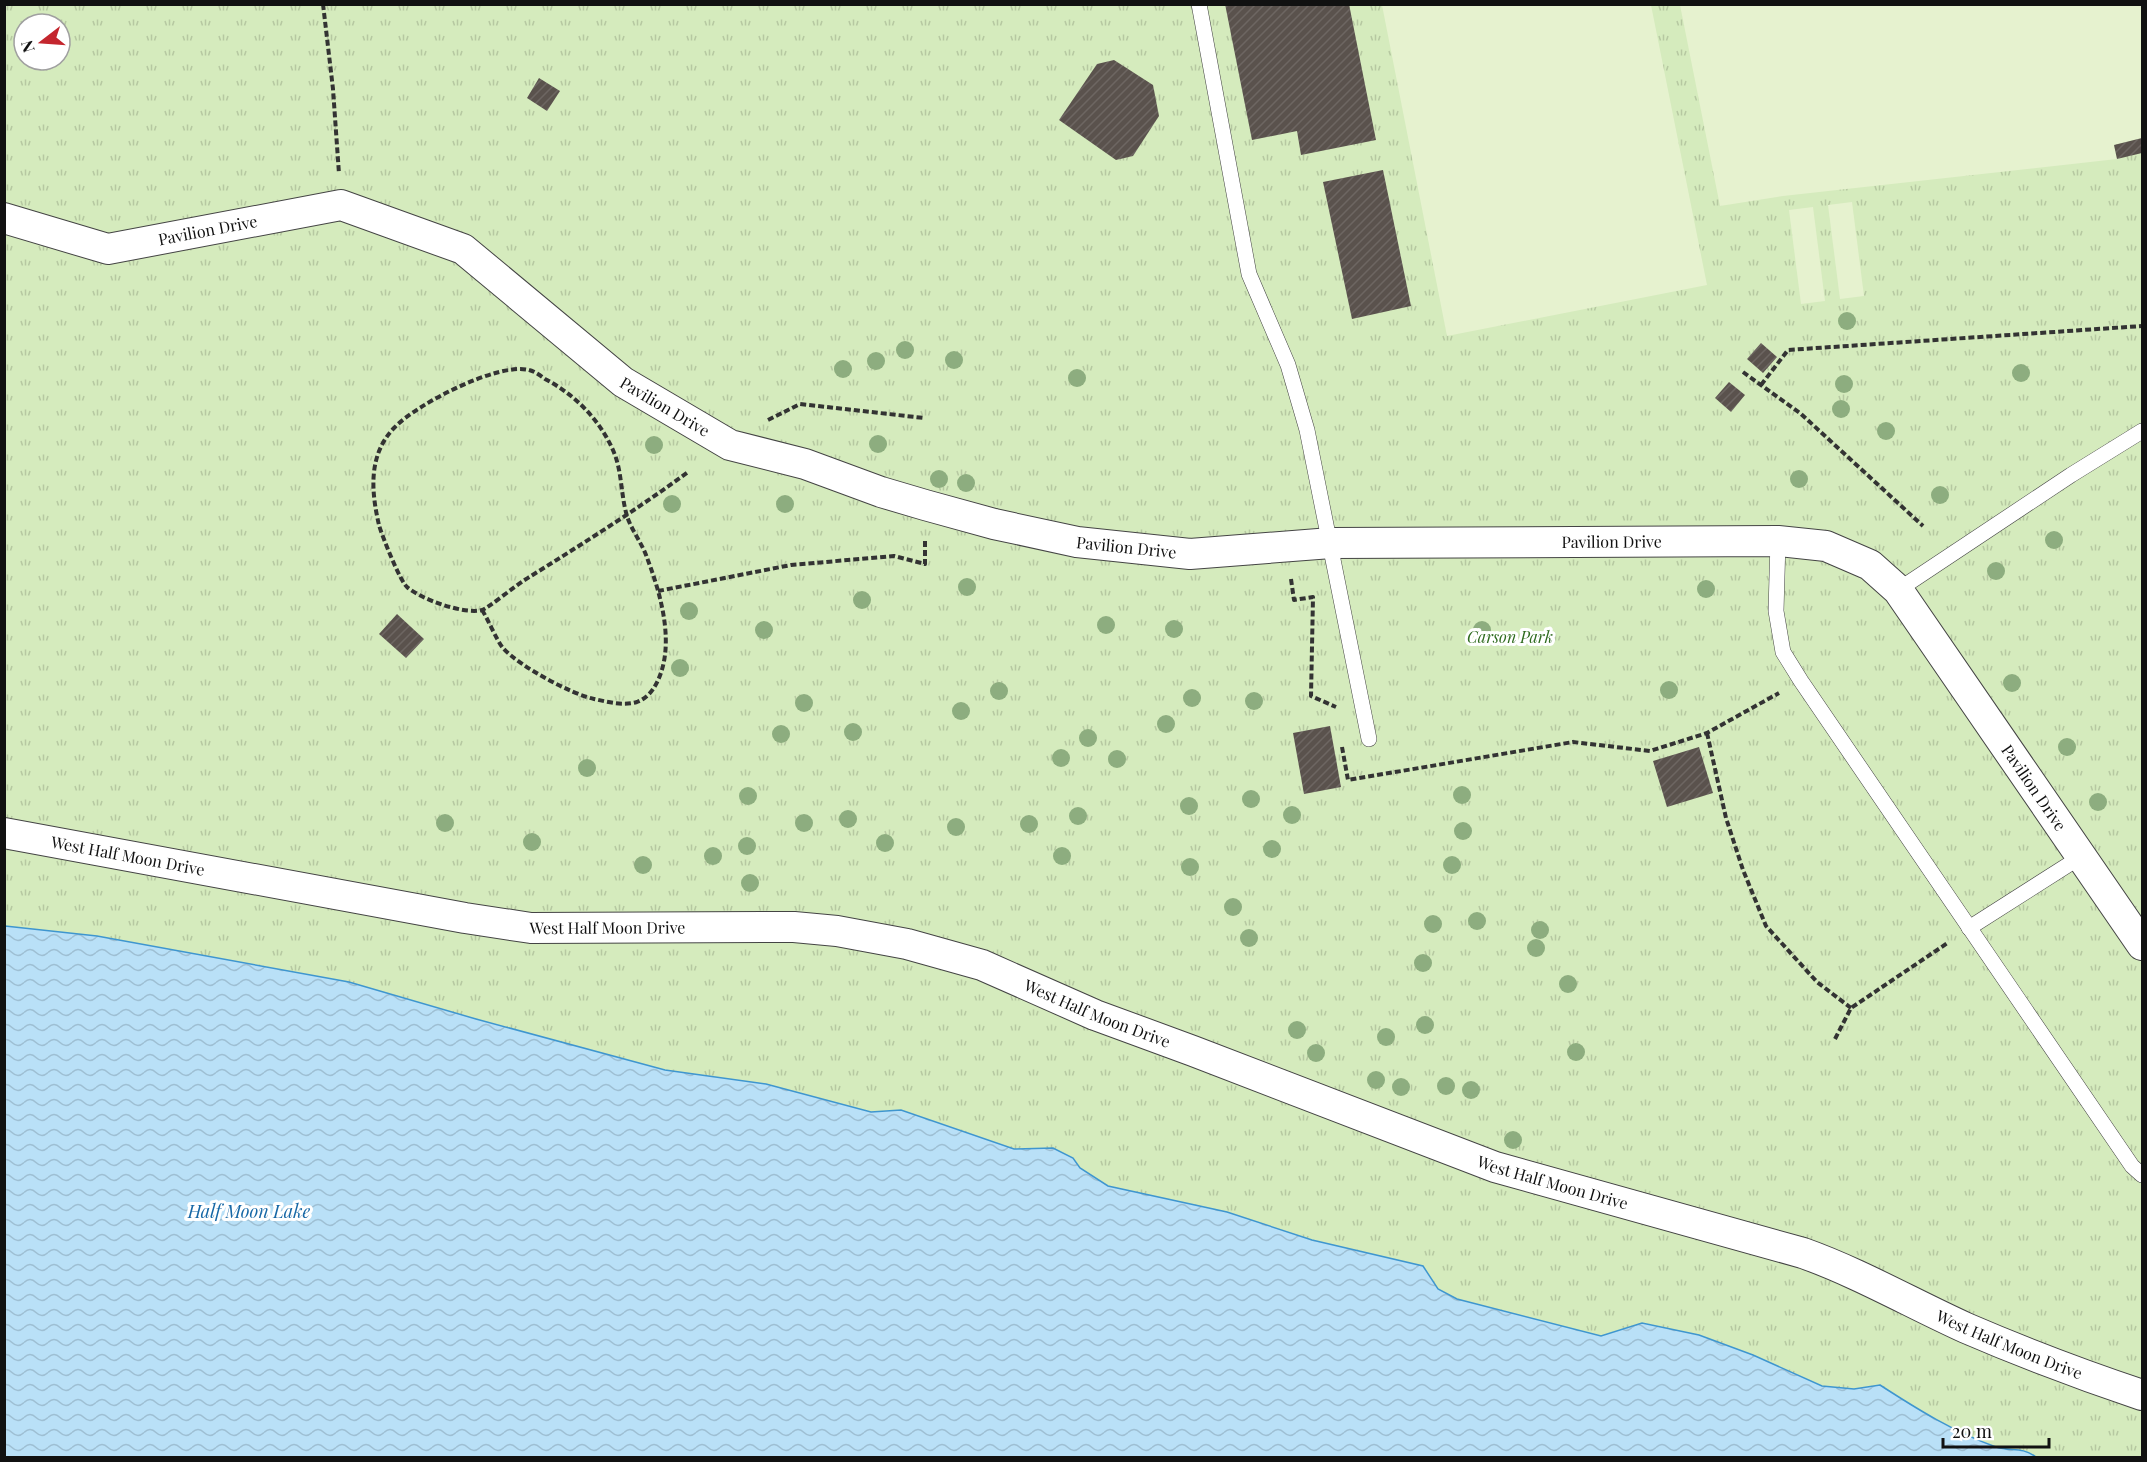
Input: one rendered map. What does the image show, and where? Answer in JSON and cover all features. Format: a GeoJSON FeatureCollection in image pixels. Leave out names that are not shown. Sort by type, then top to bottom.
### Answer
{"type":"FeatureCollection","features":[{"type":"Feature","properties":{"kind":"street","name":"Pavilion Drive"},"geometry":{"type":"LineString","coordinates":[[4,218],[108,249],[341,205],[463,249],[623,382],[730,445],[805,464],[881,492],[925,505],[994,524],[1077,542],[1190,554],[1331,543],[1778,541],[1826,546],[1870,565],[1898,590],[2142,945]]}},
{"type":"Feature","properties":{"kind":"street","name":"West Half Moon Drive"},"geometry":{"type":"LineString","coordinates":[[4,832],[465,918],[531,928],[794,927],[837,931],[907,944],[982,965],[1095,1015],[1495,1167],[1803,1253],[1833,1264],[1976,1332],[2064,1369],[2142,1395]]}},
{"type":"Feature","properties":{"kind":"lane"},"geometry":{"type":"LineString","coordinates":[[1199,4],[1250,274],[1288,365],[1307,430],[1369,739]]}},
{"type":"Feature","properties":{"kind":"lane"},"geometry":{"type":"LineString","coordinates":[[1898,590],[2071,475],[2142,431]]}},
{"type":"Feature","properties":{"kind":"lane"},"geometry":{"type":"LineString","coordinates":[[1778,541],[1776,611],[1783,652],[2132,1166],[2142,1174]]}},
{"type":"Feature","properties":{"kind":"lane"},"geometry":{"type":"LineString","coordinates":[[1969,927],[2082,856]]}},
{"type":"Feature","properties":{"kind":"path"},"geometry":{"type":"LineString","coordinates":[[323,4],[333,89],[341,205]]}},
{"type":"Feature","properties":{"kind":"path"},"geometry":{"type":"LineString","coordinates":[[1761,385],[1788,350],[2142,326]]}},
{"type":"Feature","properties":{"kind":"path"},"geometry":{"type":"LineString","coordinates":[[482,610],[502,647],[523,664],[579,696],[613,704],[637,702],[650,694],[663,672],[666,640],[658,591],[645,553],[627,516],[615,454],[594,418],[563,388],[528,370],[495,372],[463,385],[418,410],[397,425],[376,455],[373,492],[381,533],[405,586],[454,609],[482,610],[505,592],[627,516],[688,472]]}},
{"type":"Feature","properties":{"kind":"path"},"geometry":{"type":"LineString","coordinates":[[1743,372],[1800,413],[1923,526]]}},
{"type":"Feature","properties":{"kind":"path"},"geometry":{"type":"LineString","coordinates":[[763,423],[800,404],[924,418]]}},
{"type":"Feature","properties":{"kind":"path"},"geometry":{"type":"LineString","coordinates":[[658,591],[791,565],[894,556],[924,564],[925,505]]}},
{"type":"Feature","properties":{"kind":"path"},"geometry":{"type":"LineString","coordinates":[[1293,595],[1294,600],[1313,597],[1311,696],[1336,705],[1337,716]]}},
{"type":"Feature","properties":{"kind":"path"},"geometry":{"type":"LineString","coordinates":[[1341,738],[1348,780],[1573,742],[1650,751],[1707,733],[1801,681]]}},
{"type":"Feature","properties":{"kind":"path"},"geometry":{"type":"LineString","coordinates":[[1707,733],[1726,818],[1743,870],[1766,926],[1817,982],[1851,1008]]}},
{"type":"Feature","properties":{"kind":"path"},"geometry":{"type":"LineString","coordinates":[[1835,1039],[1851,1008],[1969,927]]}},
{"type":"Feature","properties":{"kind":"green space","name":"Carson Park"},"geometry":{"type":"Polygon","coordinates":[[[5,5],[2142,5],[2142,1457],[2036,1457],[2021,1450],[1996,1447],[1965,1434],[1880,1385],[1854,1389],[1822,1386],[1753,1355],[1699,1335],[1642,1323],[1601,1336],[1457,1299],[1438,1289],[1423,1266],[1312,1240],[1227,1212],[1108,1186],[1080,1168],[1073,1158],[1053,1148],[1014,1149],[901,1110],[871,1112],[766,1084],[665,1070],[349,982],[97,936],[5,926],[5,5]]]}},
{"type":"Feature","properties":{"kind":"green space"},"geometry":{"type":"Polygon","coordinates":[[[1382,5],[1651,5],[1707,285],[1447,336],[1382,5]]]}},
{"type":"Feature","properties":{"kind":"green space"},"geometry":{"type":"Polygon","coordinates":[[[1680,5],[2142,5],[2142,138],[2114,145],[2117,159],[1783,196],[1720,206],[1680,5]]]}},
{"type":"Feature","properties":{"kind":"green space"},"geometry":{"type":"Polygon","coordinates":[[[1852,202],[1864,296],[1840,299],[1828,205],[1852,202]]]}},
{"type":"Feature","properties":{"kind":"green space"},"geometry":{"type":"Polygon","coordinates":[[[1813,207],[1825,301],[1801,304],[1789,210],[1813,207]]]}},
{"type":"Feature","properties":{"kind":"water","name":"Half Moon Lake"},"geometry":{"type":"Polygon","coordinates":[[[5,926],[97,936],[349,982],[665,1070],[766,1084],[871,1112],[901,1110],[1014,1149],[1053,1148],[1073,1158],[1080,1168],[1108,1186],[1227,1212],[1312,1240],[1423,1266],[1438,1289],[1457,1299],[1601,1336],[1642,1323],[1699,1335],[1753,1355],[1822,1386],[1854,1389],[1880,1385],[1965,1434],[1996,1447],[2021,1450],[2036,1457],[5,1457],[5,926]]]}},
{"type":"Feature","properties":{"kind":"building"},"geometry":{"type":"Polygon","coordinates":[[[1225,4],[1349,4],[1376,140],[1301,155],[1297,131],[1252,140],[1225,4]]]}},
{"type":"Feature","properties":{"kind":"building"},"geometry":{"type":"Polygon","coordinates":[[[1114,60],[1153,85],[1159,116],[1133,156],[1116,160],[1059,120],[1097,64],[1114,60]]]}},
{"type":"Feature","properties":{"kind":"building"},"geometry":{"type":"Polygon","coordinates":[[[539,78],[560,91],[547,111],[527,98],[539,78]]]}},
{"type":"Feature","properties":{"kind":"building"},"geometry":{"type":"Polygon","coordinates":[[[2142,138],[2142,153],[2117,159],[2114,145],[2142,138]]]}},
{"type":"Feature","properties":{"kind":"building"},"geometry":{"type":"Polygon","coordinates":[[[1383,170],[1411,306],[1352,319],[1323,182],[1383,170]]]}},
{"type":"Feature","properties":{"kind":"building"},"geometry":{"type":"Polygon","coordinates":[[[1761,343],[1777,357],[1763,373],[1747,359],[1761,343]]]}},
{"type":"Feature","properties":{"kind":"building"},"geometry":{"type":"Polygon","coordinates":[[[1729,382],[1745,395],[1731,412],[1715,398],[1729,382]]]}},
{"type":"Feature","properties":{"kind":"building"},"geometry":{"type":"Polygon","coordinates":[[[397,614],[424,639],[406,658],[379,634],[397,614]]]}},
{"type":"Feature","properties":{"kind":"building"},"geometry":{"type":"Polygon","coordinates":[[[1330,726],[1341,787],[1304,794],[1293,733],[1330,726]]]}},
{"type":"Feature","properties":{"kind":"building"},"geometry":{"type":"Polygon","coordinates":[[[1699,747],[1713,793],[1667,807],[1653,761],[1699,747]]]}}]}
